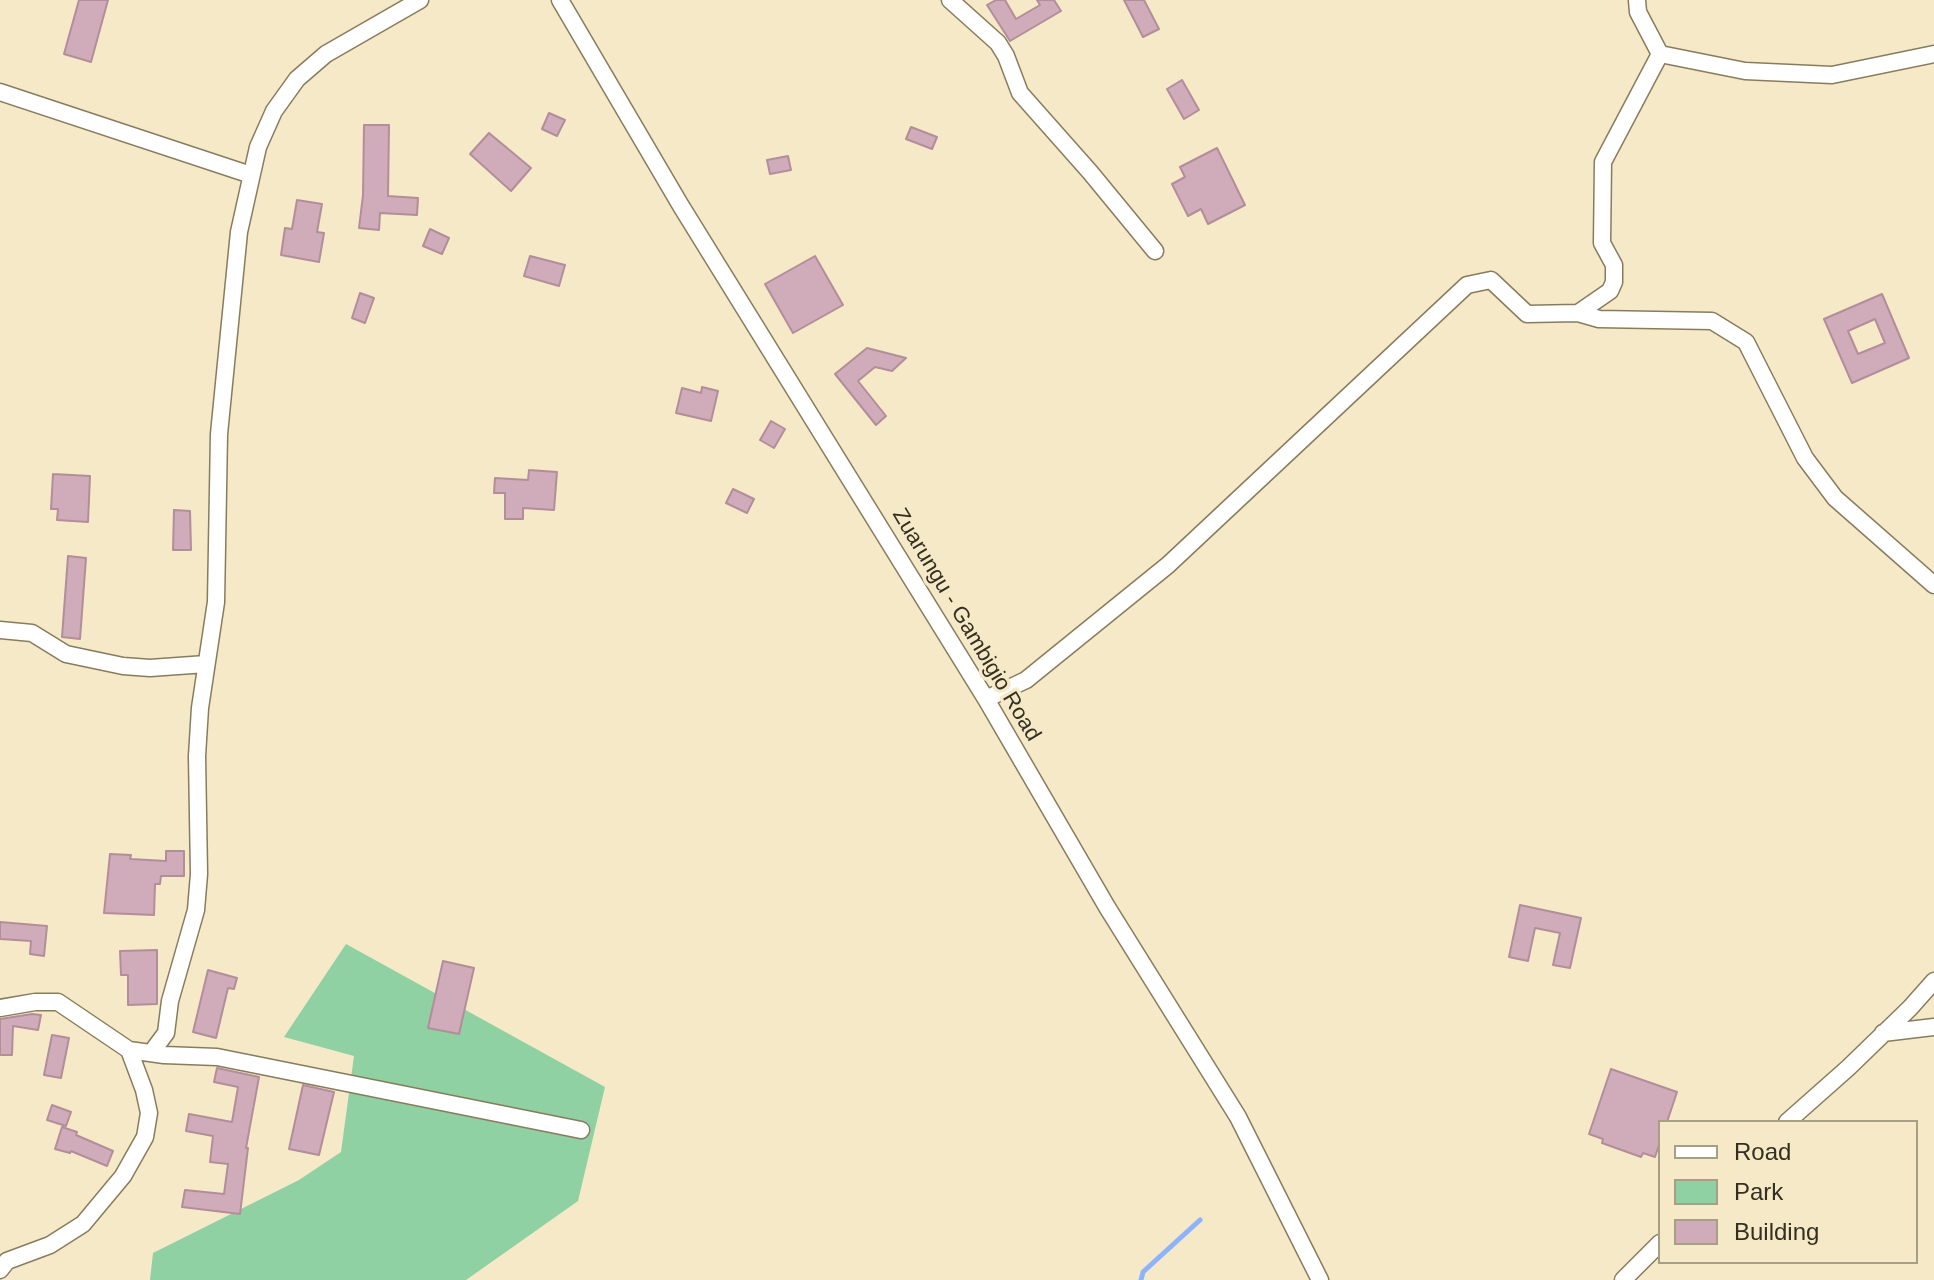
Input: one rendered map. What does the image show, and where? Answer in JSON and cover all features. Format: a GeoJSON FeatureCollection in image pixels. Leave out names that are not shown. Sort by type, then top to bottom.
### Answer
{"type":"FeatureCollection","features":[{"type":"Feature","properties":{"kind":"street"},"geometry":{"type":"LineString","coordinates":[[151,1053],[166,1033],[170,1001],[196,910],[199,874],[197,756],[216,602],[219,434],[239,232],[258,147],[274,111],[297,79],[326,54],[420,0]]}},
{"type":"Feature","properties":{"kind":"street","name":"Zuarungu - Gambigio Road"},"geometry":{"type":"LineString","coordinates":[[560,0],[681,206],[986,699],[1107,907],[1238,1117],[1320,1280]]}},
{"type":"Feature","properties":{"kind":"street"},"geometry":{"type":"LineString","coordinates":[[950,0],[998,43],[1020,93],[1155,251]]}},
{"type":"Feature","properties":{"kind":"street"},"geometry":{"type":"LineString","coordinates":[[1637,0],[1638,12],[1660,54]]}},
{"type":"Feature","properties":{"kind":"street"},"geometry":{"type":"LineString","coordinates":[[1578,313],[1610,291],[1614,282],[1614,265],[1602,243],[1603,162],[1660,54]]}},
{"type":"Feature","properties":{"kind":"street"},"geometry":{"type":"LineString","coordinates":[[1660,54],[1745,71],[1832,75],[1934,54]]}},
{"type":"Feature","properties":{"kind":"street"},"geometry":{"type":"LineString","coordinates":[[0,92],[251,175]]}},
{"type":"Feature","properties":{"kind":"street"},"geometry":{"type":"LineString","coordinates":[[986,699],[1026,680],[1168,565],[1467,285],[1491,280],[1527,314],[1578,313],[1599,319],[1712,321],[1746,342],[1805,458],[1835,498],[1934,585]]}},
{"type":"Feature","properties":{"kind":"street"},"geometry":{"type":"LineString","coordinates":[[0,630],[32,633],[66,654],[123,666],[150,668],[206,664]]}},
{"type":"Feature","properties":{"kind":"street"},"geometry":{"type":"LineString","coordinates":[[1789,1120],[1934,981]]}},
{"type":"Feature","properties":{"kind":"street"},"geometry":{"type":"LineString","coordinates":[[0,1008],[58,1002],[129,1050],[217,1057],[581,1130]]}},
{"type":"Feature","properties":{"kind":"street"},"geometry":{"type":"LineString","coordinates":[[1883,1033],[1934,1027]]}},
{"type":"Feature","properties":{"kind":"street"},"geometry":{"type":"LineString","coordinates":[[0,1270],[7,1261],[50,1245],[83,1224],[123,1176],[145,1137],[149,1113],[129,1050]]}},
{"type":"Feature","properties":{"kind":"street"},"geometry":{"type":"LineString","coordinates":[[1623,1280],[1658,1245]]}},
{"type":"Feature","properties":{"kind":"green space"},"geometry":{"type":"Polygon","coordinates":[[[346,944],[605,1087],[578,1201],[466,1280],[150,1280],[153,1253],[299,1180],[341,1152],[354,1056],[284,1037],[346,944]]]}},
{"type":"Feature","properties":{"kind":"building"},"geometry":{"type":"Polygon","coordinates":[[[79,0],[108,0],[91,62],[64,54],[79,0]]]}},
{"type":"Feature","properties":{"kind":"building"},"geometry":{"type":"Polygon","coordinates":[[[996,0],[1005,0],[1016,19],[1040,5],[1037,0],[1054,0],[1061,11],[1010,41],[987,5],[996,0]]]}},
{"type":"Feature","properties":{"kind":"building"},"geometry":{"type":"Polygon","coordinates":[[[1124,0],[1144,0],[1159,29],[1143,37],[1124,0]]]}},
{"type":"Feature","properties":{"kind":"building"},"geometry":{"type":"Polygon","coordinates":[[[1182,80],[1199,110],[1184,119],[1167,89],[1182,80]]]}},
{"type":"Feature","properties":{"kind":"building"},"geometry":{"type":"Polygon","coordinates":[[[549,113],[565,120],[557,136],[542,129],[549,113]]]}},
{"type":"Feature","properties":{"kind":"building"},"geometry":{"type":"Polygon","coordinates":[[[364,125],[389,125],[388,196],[418,198],[417,215],[380,213],[379,230],[359,228],[364,125]]]}},
{"type":"Feature","properties":{"kind":"building"},"geometry":{"type":"Polygon","coordinates":[[[911,127],[937,137],[932,149],[906,139],[911,127]]]}},
{"type":"Feature","properties":{"kind":"building"},"geometry":{"type":"Polygon","coordinates":[[[489,133],[531,168],[511,191],[470,154],[489,133]]]}},
{"type":"Feature","properties":{"kind":"building"},"geometry":{"type":"Polygon","coordinates":[[[1217,148],[1245,205],[1208,224],[1201,209],[1188,216],[1172,184],[1185,177],[1180,167],[1217,148]]]}},
{"type":"Feature","properties":{"kind":"building"},"geometry":{"type":"Polygon","coordinates":[[[788,156],[791,170],[770,174],[767,160],[788,156]]]}},
{"type":"Feature","properties":{"kind":"building"},"geometry":{"type":"Polygon","coordinates":[[[297,200],[322,204],[317,232],[324,233],[319,262],[281,255],[285,228],[292,229],[297,200]]]}},
{"type":"Feature","properties":{"kind":"building"},"geometry":{"type":"Polygon","coordinates":[[[430,229],[449,238],[442,254],[423,246],[430,229]]]}},
{"type":"Feature","properties":{"kind":"building"},"geometry":{"type":"Polygon","coordinates":[[[530,256],[565,265],[559,286],[524,276],[530,256]]]}},
{"type":"Feature","properties":{"kind":"building"},"geometry":{"type":"Polygon","coordinates":[[[815,256],[843,305],[793,333],[765,284],[815,256]]]}},
{"type":"Feature","properties":{"kind":"building"},"geometry":{"type":"Polygon","coordinates":[[[360,293],[374,298],[365,323],[352,318],[360,293]]]}},
{"type":"Feature","properties":{"kind":"building"},"geometry":{"type":"Polygon","coordinates":[[[1882,294],[1909,358],[1852,383],[1824,319],[1882,294]],[[1875,319],[1848,331],[1858,354],[1885,343],[1875,319]]]}},
{"type":"Feature","properties":{"kind":"building"},"geometry":{"type":"Polygon","coordinates":[[[867,348],[906,358],[892,371],[875,367],[858,381],[886,416],[876,425],[835,374],[867,348]]]}},
{"type":"Feature","properties":{"kind":"building"},"geometry":{"type":"Polygon","coordinates":[[[702,387],[718,391],[711,421],[676,413],[682,388],[701,393],[702,387]]]}},
{"type":"Feature","properties":{"kind":"building"},"geometry":{"type":"Polygon","coordinates":[[[771,421],[785,429],[774,448],[760,440],[771,421]]]}},
{"type":"Feature","properties":{"kind":"building"},"geometry":{"type":"Polygon","coordinates":[[[529,470],[557,472],[554,510],[523,508],[523,519],[505,519],[505,493],[494,493],[495,478],[528,480],[529,470]]]}},
{"type":"Feature","properties":{"kind":"building"},"geometry":{"type":"Polygon","coordinates":[[[53,474],[90,476],[88,522],[57,520],[58,509],[51,509],[53,474]]]}},
{"type":"Feature","properties":{"kind":"building"},"geometry":{"type":"Polygon","coordinates":[[[733,489],[754,499],[747,513],[726,503],[733,489]]]}},
{"type":"Feature","properties":{"kind":"building"},"geometry":{"type":"Polygon","coordinates":[[[174,510],[190,511],[191,550],[173,550],[174,510]]]}},
{"type":"Feature","properties":{"kind":"building"},"geometry":{"type":"Polygon","coordinates":[[[68,556],[86,558],[80,639],[62,637],[68,556]]]}},
{"type":"Feature","properties":{"kind":"building"},"geometry":{"type":"Polygon","coordinates":[[[166,851],[184,851],[184,876],[161,876],[160,884],[155,884],[154,915],[104,913],[110,854],[131,855],[130,859],[166,861],[166,851]]]}},
{"type":"Feature","properties":{"kind":"building"},"geometry":{"type":"Polygon","coordinates":[[[1520,905],[1581,918],[1570,968],[1553,965],[1560,933],[1535,928],[1528,961],[1509,957],[1520,905]]]}},
{"type":"Feature","properties":{"kind":"building"},"geometry":{"type":"Polygon","coordinates":[[[0,922],[47,926],[44,956],[30,954],[31,941],[0,939],[0,922]]]}},
{"type":"Feature","properties":{"kind":"building"},"geometry":{"type":"Polygon","coordinates":[[[157,950],[157,1004],[128,1005],[128,975],[121,975],[120,951],[157,950]]]}},
{"type":"Feature","properties":{"kind":"building"},"geometry":{"type":"Polygon","coordinates":[[[443,961],[474,968],[459,1034],[428,1028],[443,961]]]}},
{"type":"Feature","properties":{"kind":"building"},"geometry":{"type":"Polygon","coordinates":[[[208,970],[237,978],[234,989],[228,988],[216,1038],[193,1032],[208,970]]]}},
{"type":"Feature","properties":{"kind":"building"},"geometry":{"type":"Polygon","coordinates":[[[41,1015],[38,1030],[13,1026],[12,1055],[0,1055],[0,1019],[41,1015]]]}},
{"type":"Feature","properties":{"kind":"building"},"geometry":{"type":"Polygon","coordinates":[[[52,1035],[69,1038],[61,1078],[44,1075],[52,1035]]]}},
{"type":"Feature","properties":{"kind":"building"},"geometry":{"type":"Polygon","coordinates":[[[217,1068],[259,1077],[246,1148],[240,1214],[182,1207],[185,1190],[224,1194],[228,1164],[210,1162],[213,1136],[186,1131],[189,1114],[232,1122],[238,1087],[214,1082],[217,1068]]]}},
{"type":"Feature","properties":{"kind":"building"},"geometry":{"type":"Polygon","coordinates":[[[1611,1069],[1677,1092],[1668,1120],[1658,1120],[1655,1157],[1643,1153],[1641,1157],[1602,1143],[1603,1139],[1589,1134],[1611,1069]]]}},
{"type":"Feature","properties":{"kind":"building"},"geometry":{"type":"Polygon","coordinates":[[[303,1085],[334,1092],[319,1155],[289,1149],[303,1085]]]}},
{"type":"Feature","properties":{"kind":"building"},"geometry":{"type":"Polygon","coordinates":[[[52,1105],[71,1112],[66,1126],[47,1120],[52,1105]]]}},
{"type":"Feature","properties":{"kind":"building"},"geometry":{"type":"Polygon","coordinates":[[[62,1127],[113,1151],[107,1166],[71,1151],[55,1149],[62,1127]]]}},
{"type":"Feature","properties":{"kind":"waterway"},"geometry":{"type":"LineString","coordinates":[[1141,1280],[1143,1272],[1200,1220]]}}]}
